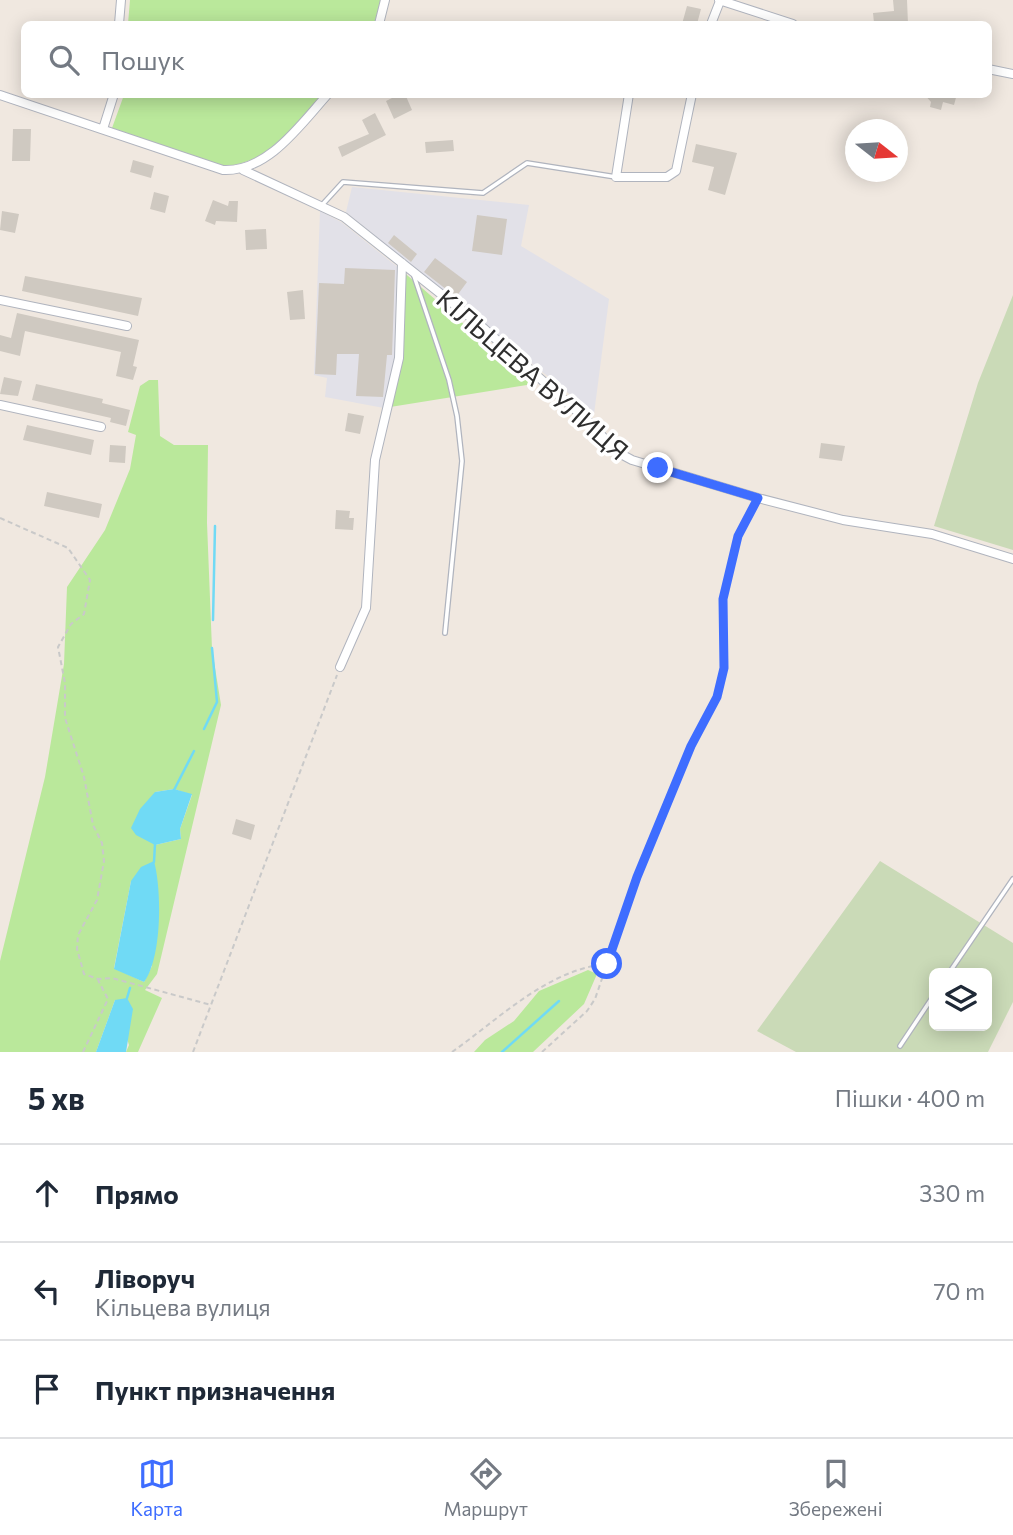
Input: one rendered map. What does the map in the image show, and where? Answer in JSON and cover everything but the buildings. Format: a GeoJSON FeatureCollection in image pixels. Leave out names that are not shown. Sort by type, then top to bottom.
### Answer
{"type":"FeatureCollection","features":[{"type":"Feature","properties":{"kind":"street"},"geometry":{"type":"LineString","coordinates":[[119,21],[121,0]]}},
{"type":"Feature","properties":{"kind":"street"},"geometry":{"type":"LineString","coordinates":[[380,21],[384,0]]}},
{"type":"Feature","properties":{"kind":"street"},"geometry":{"type":"LineString","coordinates":[[712,21],[720,1],[783,21]]}},
{"type":"Feature","properties":{"kind":"street"},"geometry":{"type":"LineString","coordinates":[[992,70],[1013,75]]}},
{"type":"Feature","properties":{"kind":"street"},"geometry":{"type":"LineString","coordinates":[[0,95],[223,170],[243,170],[284,143],[324,98]]}},
{"type":"Feature","properties":{"kind":"street"},"geometry":{"type":"LineString","coordinates":[[103,129],[113,98]]}},
{"type":"Feature","properties":{"kind":"street"},"geometry":{"type":"LineString","coordinates":[[628,98],[616,177],[667,177],[676,171],[691,98]]}},
{"type":"Feature","properties":{"kind":"street","name":"КІЛЬЦЕВА ВУЛИЦЯ"},"geometry":{"type":"LineString","coordinates":[[243,170],[272,186],[323,205],[344,217],[480,325],[589,422],[617,452],[632,460],[758,498],[843,520],[932,534],[1013,559]]}},
{"type":"Feature","properties":{"kind":"street"},"geometry":{"type":"LineString","coordinates":[[340,667],[366,608],[375,460],[399,358],[402,264]]}},
{"type":"Feature","properties":{"kind":"street"},"geometry":{"type":"LineString","coordinates":[[0,300],[127,326]]}},
{"type":"Feature","properties":{"kind":"street"},"geometry":{"type":"LineString","coordinates":[[0,405],[101,427]]}},
{"type":"Feature","properties":{"kind":"lane"},"geometry":{"type":"LineString","coordinates":[[323,205],[343,182],[483,193],[527,163],[616,177]]}},
{"type":"Feature","properties":{"kind":"lane"},"geometry":{"type":"LineString","coordinates":[[412,271],[449,380],[457,416],[462,461],[445,633]]}},
{"type":"Feature","properties":{"kind":"lane"},"geometry":{"type":"LineString","coordinates":[[952,968],[1013,879]]}},
{"type":"Feature","properties":{"kind":"lane"},"geometry":{"type":"LineString","coordinates":[[900,1046],[929,1002]]}},
{"type":"Feature","properties":{"kind":"path"},"geometry":{"type":"LineString","coordinates":[[542,1052],[587,1011],[595,999],[637,877],[691,746],[717,697],[724,668],[723,599],[738,536],[758,498]]}},
{"type":"Feature","properties":{"kind":"path"},"geometry":{"type":"LineString","coordinates":[[0,518],[68,548],[90,580],[84,614],[71,624],[58,648],[65,683],[65,718],[84,777],[93,825],[102,843],[104,861],[97,901],[83,923],[77,949],[84,974],[98,979],[112,978],[211,1005]]}},
{"type":"Feature","properties":{"kind":"path"},"geometry":{"type":"LineString","coordinates":[[193,1052],[340,667]]}},
{"type":"Feature","properties":{"kind":"path"},"geometry":{"type":"LineString","coordinates":[[452,1052],[548,983],[586,966],[607,964]]}},
{"type":"Feature","properties":{"kind":"path"},"geometry":{"type":"LineString","coordinates":[[83,1052],[107,999],[98,979]]}},
{"type":"Feature","properties":{"kind":"shaded area"},"geometry":{"type":"Polygon","coordinates":[[[352,187],[529,205],[521,246],[609,299],[594,414],[346,212],[352,187]]]}},
{"type":"Feature","properties":{"kind":"shaded area"},"geometry":{"type":"Polygon","coordinates":[[[320,211],[341,222],[400,269],[397,358],[384,408],[325,397],[327,378],[314,375],[320,211]]]}},
{"type":"Feature","properties":{"kind":"green space"},"geometry":{"type":"Polygon","coordinates":[[[130,0],[381,0],[375,21],[128,21],[130,0]]]}},
{"type":"Feature","properties":{"kind":"green space"},"geometry":{"type":"Polygon","coordinates":[[[123,98],[318,98],[290,130],[266,151],[238,164],[223,166],[112,128],[123,98]]]}},
{"type":"Feature","properties":{"kind":"green space"},"geometry":{"type":"Polygon","coordinates":[[[400,269],[533,384],[384,408],[397,358],[400,269]]]}},
{"type":"Feature","properties":{"kind":"green space"},"geometry":{"type":"Polygon","coordinates":[[[1013,295],[1013,550],[934,526],[978,383],[1013,295]]]}},
{"type":"Feature","properties":{"kind":"green space"},"geometry":{"type":"Polygon","coordinates":[[[149,380],[158,380],[160,436],[174,445],[208,445],[207,523],[212,649],[221,705],[157,974],[145,990],[162,998],[138,1052],[126,1052],[129,1045],[115,1000],[96,1052],[0,1052],[0,961],[45,777],[64,664],[67,587],[105,530],[130,469],[136,435],[128,432],[140,386],[149,380]],[[174,789],[155,792],[155,845],[181,839],[180,829],[192,795],[174,789]],[[131,881],[114,968],[144,982],[152,966],[131,881]]]}},
{"type":"Feature","properties":{"kind":"green space"},"geometry":{"type":"Polygon","coordinates":[[[880,861],[1013,943],[1013,1002],[988,1052],[796,1052],[757,1031],[880,861]]]}},
{"type":"Feature","properties":{"kind":"green space"},"geometry":{"type":"Polygon","coordinates":[[[588,970],[597,974],[584,1004],[533,1052],[474,1052],[485,1040],[514,1021],[539,991],[588,970]]]}},
{"type":"Feature","properties":{"kind":"water"},"geometry":{"type":"Polygon","coordinates":[[[174,789],[192,794],[180,829],[181,839],[155,845],[136,835],[131,828],[140,809],[155,792],[174,789]]]}},
{"type":"Feature","properties":{"kind":"water"},"geometry":{"type":"Polygon","coordinates":[[[154,861],[159,923],[154,957],[144,982],[114,969],[131,881],[141,867],[154,861]]]}},
{"type":"Feature","properties":{"kind":"water"},"geometry":{"type":"Polygon","coordinates":[[[127,998],[133,1009],[126,1052],[96,1052],[115,1000],[127,998]]]}},
{"type":"Feature","properties":{"kind":"waterway"},"geometry":{"type":"LineString","coordinates":[[213,620],[215,526]]}},
{"type":"Feature","properties":{"kind":"waterway"},"geometry":{"type":"LineString","coordinates":[[204,729],[217,702],[212,648]]}},
{"type":"Feature","properties":{"kind":"waterway"},"geometry":{"type":"LineString","coordinates":[[173,792],[194,751]]}},
{"type":"Feature","properties":{"kind":"waterway"},"geometry":{"type":"LineString","coordinates":[[154,862],[155,844]]}},
{"type":"Feature","properties":{"kind":"waterway"},"geometry":{"type":"LineString","coordinates":[[127,998],[130,988]]}},
{"type":"Feature","properties":{"kind":"waterway"},"geometry":{"type":"LineString","coordinates":[[502,1052],[559,1001]]}},
{"type":"Feature","properties":{"kind":"route"},"geometry":{"type":"LineString","coordinates":[[607,964],[637,877],[691,746],[717,697],[724,668],[723,599],[738,536],[758,498],[658,468]]}}]}
